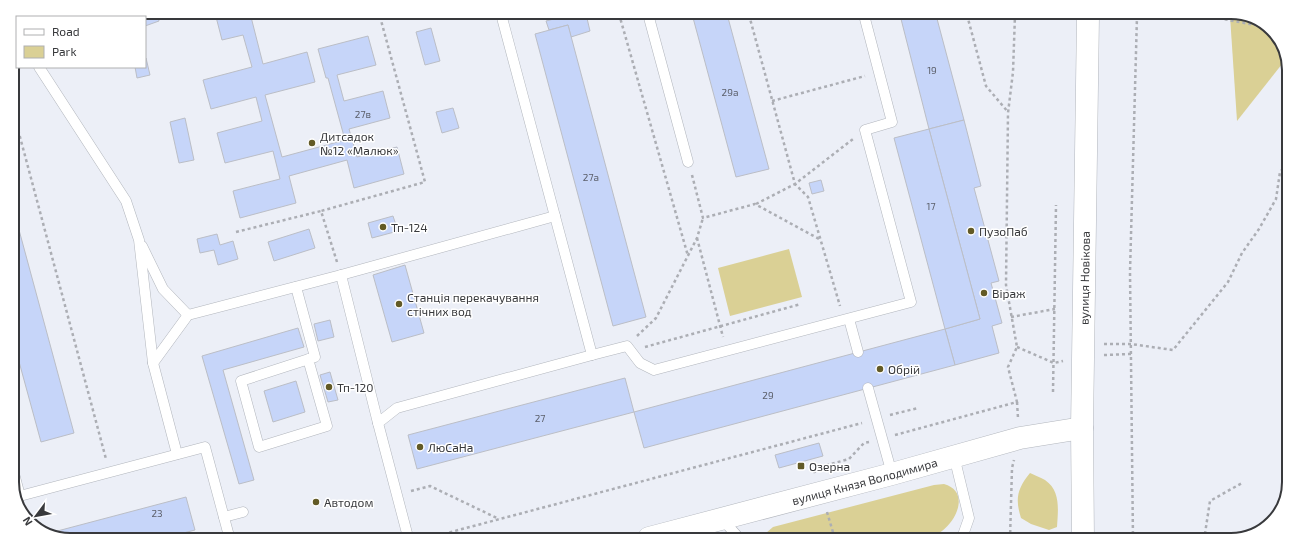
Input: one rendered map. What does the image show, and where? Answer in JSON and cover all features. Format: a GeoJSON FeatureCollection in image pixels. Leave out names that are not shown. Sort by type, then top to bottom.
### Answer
{"type":"FeatureCollection","features":[{"type":"Feature","properties":{"kind":"main road","name":"вулиця Новікова"},"geometry":{"type":"LineString","coordinates":[[1083,533],[1082,428],[1088,19]]}},
{"type":"Feature","properties":{"kind":"main road","name":"вулиця Князя Володимира"},"geometry":{"type":"LineString","coordinates":[[668,533],[892,474],[1020,438],[1082,428]]}},
{"type":"Feature","properties":{"kind":"lane"},"geometry":{"type":"LineString","coordinates":[[502,19],[592,355]]}},
{"type":"Feature","properties":{"kind":"lane"},"geometry":{"type":"LineString","coordinates":[[649,19],[688,162]]}},
{"type":"Feature","properties":{"kind":"lane"},"geometry":{"type":"LineString","coordinates":[[378,423],[397,408],[592,355],[629,348],[640,363],[654,370],[911,302],[865,130],[892,122],[865,19]]}},
{"type":"Feature","properties":{"kind":"lane"},"geometry":{"type":"LineString","coordinates":[[40,68],[126,201],[139,240],[163,289],[188,315]]}},
{"type":"Feature","properties":{"kind":"lane"},"geometry":{"type":"LineString","coordinates":[[153,363],[188,315],[341,275],[555,216]]}},
{"type":"Feature","properties":{"kind":"lane"},"geometry":{"type":"LineString","coordinates":[[139,240],[153,363],[177,454]]}},
{"type":"Feature","properties":{"kind":"lane"},"geometry":{"type":"LineString","coordinates":[[341,275],[407,533]]}},
{"type":"Feature","properties":{"kind":"lane"},"geometry":{"type":"LineString","coordinates":[[296,287],[315,357],[308,359],[241,381],[259,447],[327,426],[308,359]]}},
{"type":"Feature","properties":{"kind":"lane"},"geometry":{"type":"LineString","coordinates":[[849,319],[858,352]]}},
{"type":"Feature","properties":{"kind":"lane"},"geometry":{"type":"LineString","coordinates":[[868,388],[892,474]]}},
{"type":"Feature","properties":{"kind":"lane"},"geometry":{"type":"LineString","coordinates":[[21,496],[205,447],[228,533]]}},
{"type":"Feature","properties":{"kind":"lane"},"geometry":{"type":"LineString","coordinates":[[954,456],[969,518],[964,533]]}},
{"type":"Feature","properties":{"kind":"lane"},"geometry":{"type":"LineString","coordinates":[[224,517],[243,512]]}},
{"type":"Feature","properties":{"kind":"lane"},"geometry":{"type":"LineString","coordinates":[[722,519],[735,533]]}},
{"type":"Feature","properties":{"kind":"path"},"geometry":{"type":"LineString","coordinates":[[236,232],[321,211],[425,182],[381,19]]}},
{"type":"Feature","properties":{"kind":"path"},"geometry":{"type":"LineString","coordinates":[[620,19],[688,256]]}},
{"type":"Feature","properties":{"kind":"path"},"geometry":{"type":"LineString","coordinates":[[750,19],[795,184],[808,197],[839,304],[849,319]]}},
{"type":"Feature","properties":{"kind":"path"},"geometry":{"type":"LineString","coordinates":[[968,19],[986,86],[1008,113]]}},
{"type":"Feature","properties":{"kind":"path"},"geometry":{"type":"LineString","coordinates":[[813,469],[849,459],[864,443],[1017,402],[1008,367],[1017,346],[1006,285],[1008,113],[1013,72],[1015,19]]}},
{"type":"Feature","properties":{"kind":"path"},"geometry":{"type":"LineString","coordinates":[[1133,533],[1130,272],[1137,19]]}},
{"type":"Feature","properties":{"kind":"path"},"geometry":{"type":"LineString","coordinates":[[1223,19],[1253,25]]}},
{"type":"Feature","properties":{"kind":"path"},"geometry":{"type":"LineString","coordinates":[[772,101],[879,73]]}},
{"type":"Feature","properties":{"kind":"path"},"geometry":{"type":"LineString","coordinates":[[703,218],[755,204],[795,184],[865,130]]}},
{"type":"Feature","properties":{"kind":"path"},"geometry":{"type":"LineString","coordinates":[[19,133],[110,472]]}},
{"type":"Feature","properties":{"kind":"path"},"geometry":{"type":"LineString","coordinates":[[629,348],[656,318],[697,238],[703,218],[688,162]]}},
{"type":"Feature","properties":{"kind":"path"},"geometry":{"type":"LineString","coordinates":[[1083,344],[1131,344],[1173,350],[1228,282],[1242,253],[1259,229],[1276,199],[1280,172],[1282,170]]}},
{"type":"Feature","properties":{"kind":"path"},"geometry":{"type":"LineString","coordinates":[[755,204],[821,240]]}},
{"type":"Feature","properties":{"kind":"path"},"geometry":{"type":"LineString","coordinates":[[1053,392],[1056,205]]}},
{"type":"Feature","properties":{"kind":"path"},"geometry":{"type":"LineString","coordinates":[[321,211],[341,275]]}},
{"type":"Feature","properties":{"kind":"path"},"geometry":{"type":"LineString","coordinates":[[697,238],[727,351]]}},
{"type":"Feature","properties":{"kind":"path"},"geometry":{"type":"LineString","coordinates":[[629,348],[720,326],[801,304]]}},
{"type":"Feature","properties":{"kind":"path"},"geometry":{"type":"LineString","coordinates":[[1011,317],[1054,309]]}},
{"type":"Feature","properties":{"kind":"path"},"geometry":{"type":"LineString","coordinates":[[447,533],[918,408]]}},
{"type":"Feature","properties":{"kind":"path"},"geometry":{"type":"LineString","coordinates":[[1010,533],[1012,468]]}},
{"type":"Feature","properties":{"kind":"path"},"geometry":{"type":"LineString","coordinates":[[1205,533],[1210,501],[1242,483]]}},
{"type":"Feature","properties":{"kind":"path"},"geometry":{"type":"LineString","coordinates":[[410,491],[430,486],[499,519]]}},
{"type":"Feature","properties":{"kind":"path"},"geometry":{"type":"LineString","coordinates":[[825,506],[833,533]]}},
{"type":"Feature","properties":{"kind":"green space"},"geometry":{"type":"Polygon","coordinates":[[[1230,19],[1250,23],[1262,30],[1277,48],[1282,65],[1237,121],[1230,19]]]}},
{"type":"Feature","properties":{"kind":"green space"},"geometry":{"type":"Polygon","coordinates":[[[789,249],[802,297],[730,316],[718,268],[789,249]]]}},
{"type":"Feature","properties":{"kind":"green space"},"geometry":{"type":"Polygon","coordinates":[[[1030,473],[1045,480],[1054,490],[1057,501],[1057,527],[1049,530],[1031,524],[1021,518],[1018,505],[1018,494],[1022,484],[1030,473]]]}},
{"type":"Feature","properties":{"kind":"green space"},"geometry":{"type":"Polygon","coordinates":[[[944,484],[952,488],[959,499],[953,520],[939,533],[766,533],[773,527],[934,485],[944,484]]]}},
{"type":"Feature","properties":{"kind":"building"},"geometry":{"type":"Polygon","coordinates":[[[146,19],[159,19],[159,21],[146,26],[146,19]]]}},
{"type":"Feature","properties":{"kind":"building"},"geometry":{"type":"Polygon","coordinates":[[[217,19],[252,19],[263,64],[307,52],[315,82],[265,95],[282,157],[345,140],[328,78],[326,78],[318,49],[368,36],[376,65],[337,75],[344,101],[383,91],[390,118],[349,129],[357,157],[397,147],[404,174],[354,188],[347,160],[289,176],[296,203],[240,218],[233,191],[280,179],[273,151],[225,163],[217,133],[262,121],[256,97],[211,109],[203,80],[252,67],[243,35],[222,40],[217,19]]]}},
{"type":"Feature","properties":{"kind":"building"},"geometry":{"type":"Polygon","coordinates":[[[554,19],[587,19],[590,31],[571,37],[568,25],[549,30],[546,21],[554,19]]]}},
{"type":"Feature","properties":{"kind":"building"},"geometry":{"type":"Polygon","coordinates":[[[693,19],[728,19],[769,169],[736,177],[693,19]]]}},
{"type":"Feature","properties":{"kind":"building"},"geometry":{"type":"Polygon","coordinates":[[[901,19],[937,19],[964,120],[929,129],[901,19]]]}},
{"type":"Feature","properties":{"kind":"building"},"geometry":{"type":"Polygon","coordinates":[[[568,25],[646,317],[613,326],[535,34],[568,25]]]}},
{"type":"Feature","properties":{"kind":"building"},"geometry":{"type":"Polygon","coordinates":[[[431,28],[440,61],[425,65],[416,32],[431,28]]]}},
{"type":"Feature","properties":{"kind":"building"},"geometry":{"type":"Polygon","coordinates":[[[146,58],[150,75],[137,78],[135,68],[146,68],[146,58]]]}},
{"type":"Feature","properties":{"kind":"building"},"geometry":{"type":"Polygon","coordinates":[[[453,108],[459,128],[442,133],[436,112],[453,108]]]}},
{"type":"Feature","properties":{"kind":"building"},"geometry":{"type":"Polygon","coordinates":[[[185,118],[194,160],[179,163],[170,122],[185,118]]]}},
{"type":"Feature","properties":{"kind":"building"},"geometry":{"type":"Polygon","coordinates":[[[964,120],[981,186],[974,188],[999,281],[991,283],[1002,323],[992,326],[999,353],[955,365],[945,329],[980,319],[929,129],[964,120]]]}},
{"type":"Feature","properties":{"kind":"building"},"geometry":{"type":"Polygon","coordinates":[[[929,129],[980,319],[945,329],[894,138],[929,129]]]}},
{"type":"Feature","properties":{"kind":"building"},"geometry":{"type":"Polygon","coordinates":[[[821,180],[824,191],[812,194],[809,183],[821,180]]]}},
{"type":"Feature","properties":{"kind":"building","name":"Тп-124"},"geometry":{"type":"Polygon","coordinates":[[[393,216],[398,231],[372,238],[368,223],[393,216]]]}},
{"type":"Feature","properties":{"kind":"building"},"geometry":{"type":"Polygon","coordinates":[[[309,229],[315,248],[274,261],[268,242],[309,229]]]}},
{"type":"Feature","properties":{"kind":"building"},"geometry":{"type":"Polygon","coordinates":[[[19,230],[74,433],[41,442],[19,362],[19,230]]]}},
{"type":"Feature","properties":{"kind":"building"},"geometry":{"type":"Polygon","coordinates":[[[217,234],[220,245],[233,241],[238,259],[218,265],[214,250],[200,253],[197,239],[217,234]]]}},
{"type":"Feature","properties":{"kind":"building","name":"Станція перекачування стічних вод"},"geometry":{"type":"Polygon","coordinates":[[[405,265],[424,333],[392,342],[373,275],[405,265]]]}},
{"type":"Feature","properties":{"kind":"building"},"geometry":{"type":"Polygon","coordinates":[[[330,320],[334,337],[318,341],[314,324],[330,320]]]}},
{"type":"Feature","properties":{"kind":"building"},"geometry":{"type":"Polygon","coordinates":[[[298,328],[304,347],[223,370],[254,480],[239,484],[202,356],[298,328]]]}},
{"type":"Feature","properties":{"kind":"building"},"geometry":{"type":"Polygon","coordinates":[[[945,329],[955,365],[644,448],[634,412],[945,329]]]}},
{"type":"Feature","properties":{"kind":"building","name":"Тп-120"},"geometry":{"type":"Polygon","coordinates":[[[330,372],[338,400],[328,402],[320,375],[330,372]]]}},
{"type":"Feature","properties":{"kind":"building"},"geometry":{"type":"Polygon","coordinates":[[[625,378],[634,412],[417,469],[408,435],[625,378]]]}},
{"type":"Feature","properties":{"kind":"building"},"geometry":{"type":"Polygon","coordinates":[[[296,381],[305,412],[273,422],[264,391],[296,381]]]}},
{"type":"Feature","properties":{"kind":"building"},"geometry":{"type":"Polygon","coordinates":[[[819,443],[823,456],[779,468],[775,455],[819,443]]]}},
{"type":"Feature","properties":{"kind":"building"},"geometry":{"type":"Polygon","coordinates":[[[186,497],[195,530],[184,533],[70,533],[57,531],[186,497]]]}},
{"type":"Feature","properties":{"kind":"place","name":"Дитсадок №12 «Малюк»"},"geometry":{"type":"Point","coordinates":[312,143]}},
{"type":"Feature","properties":{"kind":"place","name":"Тп-124"},"geometry":{"type":"Point","coordinates":[383,227]}},
{"type":"Feature","properties":{"kind":"place","name":"ПузоПаб"},"geometry":{"type":"Point","coordinates":[971,231]}},
{"type":"Feature","properties":{"kind":"place","name":"Віраж"},"geometry":{"type":"Point","coordinates":[984,293]}},
{"type":"Feature","properties":{"kind":"place","name":"Станція перекачування стічних вод"},"geometry":{"type":"Point","coordinates":[399,304]}},
{"type":"Feature","properties":{"kind":"place","name":"Обрiй"},"geometry":{"type":"Point","coordinates":[880,369]}},
{"type":"Feature","properties":{"kind":"place","name":"Тп-120"},"geometry":{"type":"Point","coordinates":[329,387]}},
{"type":"Feature","properties":{"kind":"place","name":"ЛюСаНа"},"geometry":{"type":"Point","coordinates":[420,447]}},
{"type":"Feature","properties":{"kind":"place","name":"Озерна"},"geometry":{"type":"Point","coordinates":[801,466]}},
{"type":"Feature","properties":{"kind":"place","name":"Автодом"},"geometry":{"type":"Point","coordinates":[316,502]}}]}
